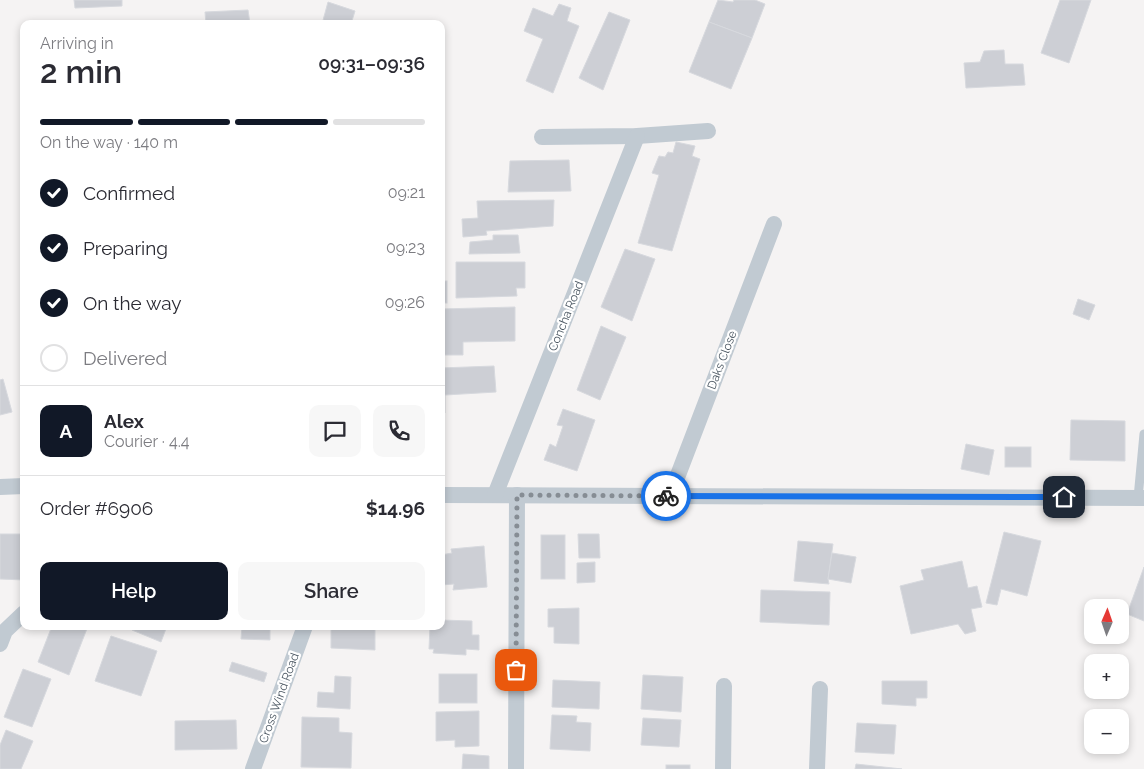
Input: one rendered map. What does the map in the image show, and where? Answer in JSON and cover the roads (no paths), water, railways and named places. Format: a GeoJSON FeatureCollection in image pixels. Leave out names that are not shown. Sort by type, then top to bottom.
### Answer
{"type":"FeatureCollection","features":[{"type":"Feature","properties":{"kind":"street"},"geometry":{"type":"LineString","coordinates":[[542,138],[637,136],[708,131]]}},
{"type":"Feature","properties":{"kind":"street","name":"Concha Road"},"geometry":{"type":"LineString","coordinates":[[495,495],[637,136]]}},
{"type":"Feature","properties":{"kind":"street","name":"Daks Close"},"geometry":{"type":"LineString","coordinates":[[670,496],[774,224]]}},
{"type":"Feature","properties":{"kind":"street"},"geometry":{"type":"LineString","coordinates":[[0,487],[20,486]]}},
{"type":"Feature","properties":{"kind":"street"},"geometry":{"type":"LineString","coordinates":[[445,495],[1141,498]]}},
{"type":"Feature","properties":{"kind":"street"},"geometry":{"type":"LineString","coordinates":[[516,769],[517,495]]}},
{"type":"Feature","properties":{"kind":"street"},"geometry":{"type":"LineString","coordinates":[[0,644],[4,631],[20,617]]}},
{"type":"Feature","properties":{"kind":"street","name":"Cross Wind Road"},"geometry":{"type":"LineString","coordinates":[[253,769],[304,630]]}},
{"type":"Feature","properties":{"kind":"street"},"geometry":{"type":"LineString","coordinates":[[723,769],[724,686]]}},
{"type":"Feature","properties":{"kind":"street"},"geometry":{"type":"LineString","coordinates":[[817,769],[820,689]]}},
{"type":"Feature","properties":{"kind":"lane"},"geometry":{"type":"LineString","coordinates":[[1141,498],[1144,434]]}}]}
